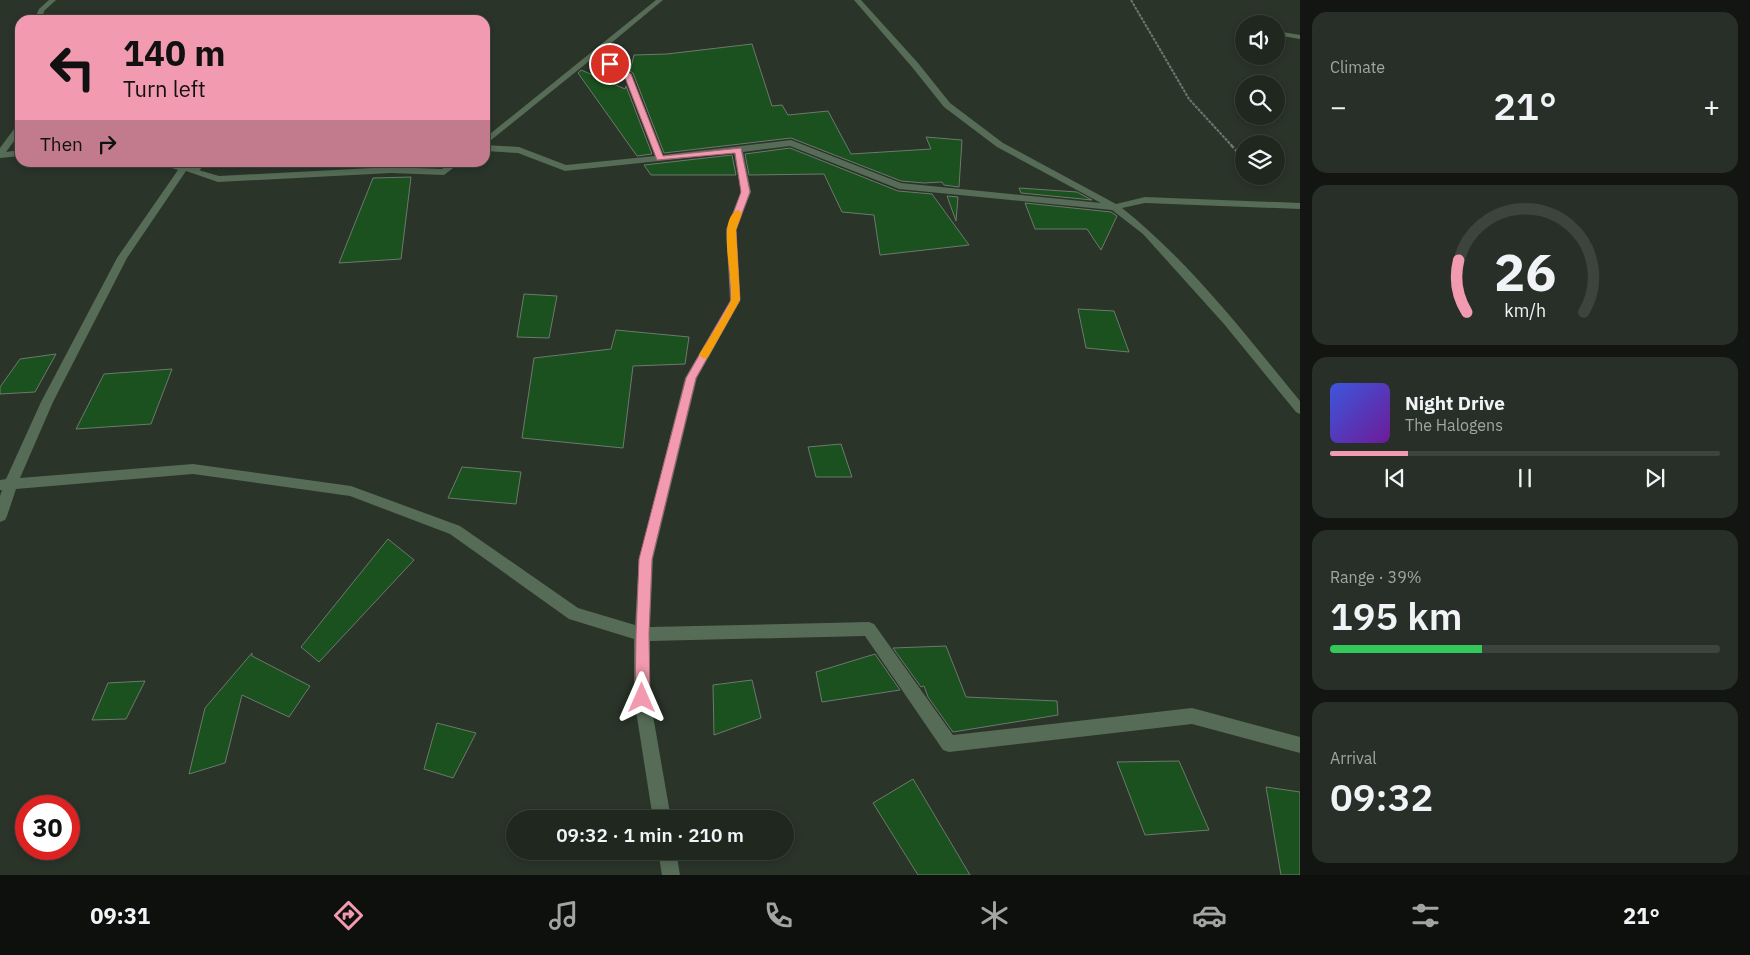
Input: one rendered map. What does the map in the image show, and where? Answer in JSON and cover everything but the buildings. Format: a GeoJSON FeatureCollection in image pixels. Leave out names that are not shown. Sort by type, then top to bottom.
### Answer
{"type":"FeatureCollection","features":[{"type":"Feature","properties":{"kind":"street"},"geometry":{"type":"LineString","coordinates":[[40,15],[41,10],[53,0]]}},
{"type":"Feature","properties":{"kind":"street"},"geometry":{"type":"LineString","coordinates":[[490,138],[660,0]]}},
{"type":"Feature","properties":{"kind":"street"},"geometry":{"type":"LineString","coordinates":[[857,0],[916,65],[947,105],[1000,145],[1057,174],[1115,207],[1152,239],[1228,321],[1300,409]]}},
{"type":"Feature","properties":{"kind":"street"},"geometry":{"type":"LineString","coordinates":[[1285,35],[1300,37]]}},
{"type":"Feature","properties":{"kind":"street"},"geometry":{"type":"LineString","coordinates":[[592,54],[627,74],[660,158]]}},
{"type":"Feature","properties":{"kind":"street"},"geometry":{"type":"LineString","coordinates":[[0,155],[15,134]]}},
{"type":"Feature","properties":{"kind":"street"},"geometry":{"type":"LineString","coordinates":[[490,148],[519,150],[565,168],[791,143],[899,186],[1115,207],[1145,200],[1300,206]]}},
{"type":"Feature","properties":{"kind":"street"},"geometry":{"type":"LineString","coordinates":[[661,810],[642,698],[642,634],[646,559],[691,378],[736,300],[731,230],[746,192],[738,150]]}},
{"type":"Feature","properties":{"kind":"street"},"geometry":{"type":"LineString","coordinates":[[0,155],[15,154]]}},
{"type":"Feature","properties":{"kind":"street"},"geometry":{"type":"LineString","coordinates":[[0,516],[6,484],[86,323],[122,258],[193,167],[218,179],[391,170],[444,172],[451,167]]}},
{"type":"Feature","properties":{"kind":"street"},"geometry":{"type":"LineString","coordinates":[[6,484],[193,469],[351,491],[455,530],[574,614],[642,634],[869,628],[949,744],[1192,716],[1300,745]]}},
{"type":"Feature","properties":{"kind":"street"},"geometry":{"type":"LineString","coordinates":[[668,860],[671,875]]}},
{"type":"Feature","properties":{"kind":"path"},"geometry":{"type":"LineString","coordinates":[[1131,0],[1189,99],[1235,149]]}},
{"type":"Feature","properties":{"kind":"slow traffic"},"geometry":{"type":"LineString","coordinates":[[704,355],[736,300],[731,230],[738,213]]}},
{"type":"Feature","properties":{"kind":"route"},"geometry":{"type":"LineString","coordinates":[[610,64],[627,74],[660,158],[738,150],[746,192],[731,230],[736,300],[691,378],[646,559],[642,634],[642,698]]}}]}
